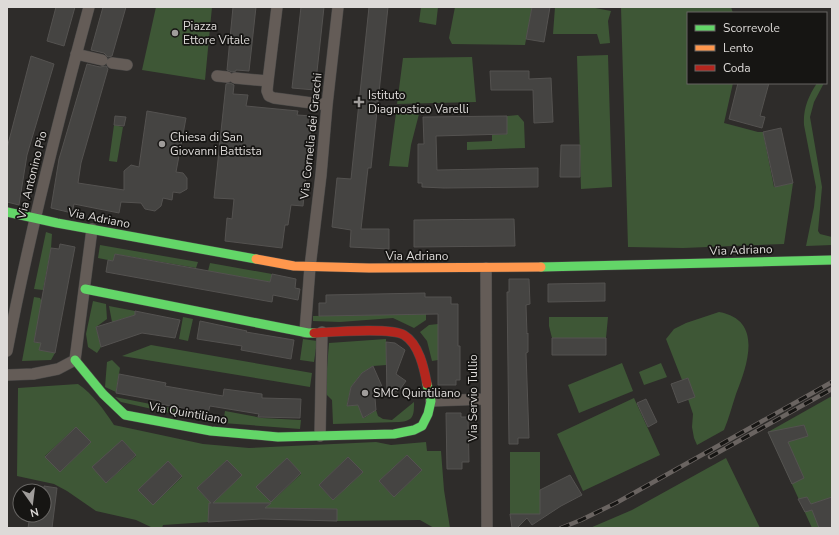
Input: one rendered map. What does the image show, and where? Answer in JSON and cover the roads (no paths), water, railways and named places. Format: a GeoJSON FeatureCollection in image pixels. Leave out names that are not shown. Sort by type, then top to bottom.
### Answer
{"type":"FeatureCollection","features":[{"type":"Feature","properties":{"kind":"street","name":"Via Antonino Pio"},"geometry":{"type":"LineString","coordinates":[[7,351],[34,218],[89,7]]}},
{"type":"Feature","properties":{"kind":"street"},"geometry":{"type":"LineString","coordinates":[[277,7],[267,91],[269,96],[274,98],[327,105]]}},
{"type":"Feature","properties":{"kind":"street","name":"Via Cornelia dei Gracchi"},"geometry":{"type":"LineString","coordinates":[[305,332],[310,267],[338,7]]}},
{"type":"Feature","properties":{"kind":"street"},"geometry":{"type":"LineString","coordinates":[[76,54],[127,66]]}},
{"type":"Feature","properties":{"kind":"street"},"geometry":{"type":"LineString","coordinates":[[226,77],[268,81]]}},
{"type":"Feature","properties":{"kind":"street","name":"Via Adriano"},"geometry":{"type":"LineString","coordinates":[[7,212],[294,266],[310,267],[486,268],[832,260]]}},
{"type":"Feature","properties":{"kind":"street"},"geometry":{"type":"LineString","coordinates":[[7,376],[34,374],[58,369],[75,360],[92,229]]}},
{"type":"Feature","properties":{"kind":"street","name":"Via Servio Tullio"},"geometry":{"type":"LineString","coordinates":[[486,268],[487,528]]}},
{"type":"Feature","properties":{"kind":"street","name":"Via Quintiliano"},"geometry":{"type":"LineString","coordinates":[[75,360],[103,394],[125,415],[211,431],[278,437],[394,434],[414,430],[422,426],[428,414],[431,401],[426,377],[420,358],[414,346],[404,335],[395,332],[305,332],[85,289]]}},
{"type":"Feature","properties":{"kind":"street"},"geometry":{"type":"LineString","coordinates":[[320,436],[322,332]]}},
{"type":"Feature","properties":{"kind":"street"},"geometry":{"type":"LineString","coordinates":[[431,401],[486,399]]}},
{"type":"Feature","properties":{"kind":"railway"},"geometry":{"type":"LineString","coordinates":[[561,528],[616,503],[832,382]]}},
{"type":"Feature","properties":{"kind":"railway"},"geometry":{"type":"LineString","coordinates":[[710,457],[832,389]]}},
{"type":"Feature","properties":{"kind":"place","name":"Piazza Ettore Vitale"},"geometry":{"type":"Point","coordinates":[175,33]}},
{"type":"Feature","properties":{"kind":"place","name":"Istituto Diagnostico Varelli"},"geometry":{"type":"Point","coordinates":[359,102]}},
{"type":"Feature","properties":{"kind":"place","name":"Chiesa di San Giovanni Battista"},"geometry":{"type":"Point","coordinates":[162,144]}},
{"type":"Feature","properties":{"kind":"place","name":"SMC Quintiliano"},"geometry":{"type":"Point","coordinates":[365,393]}}]}
